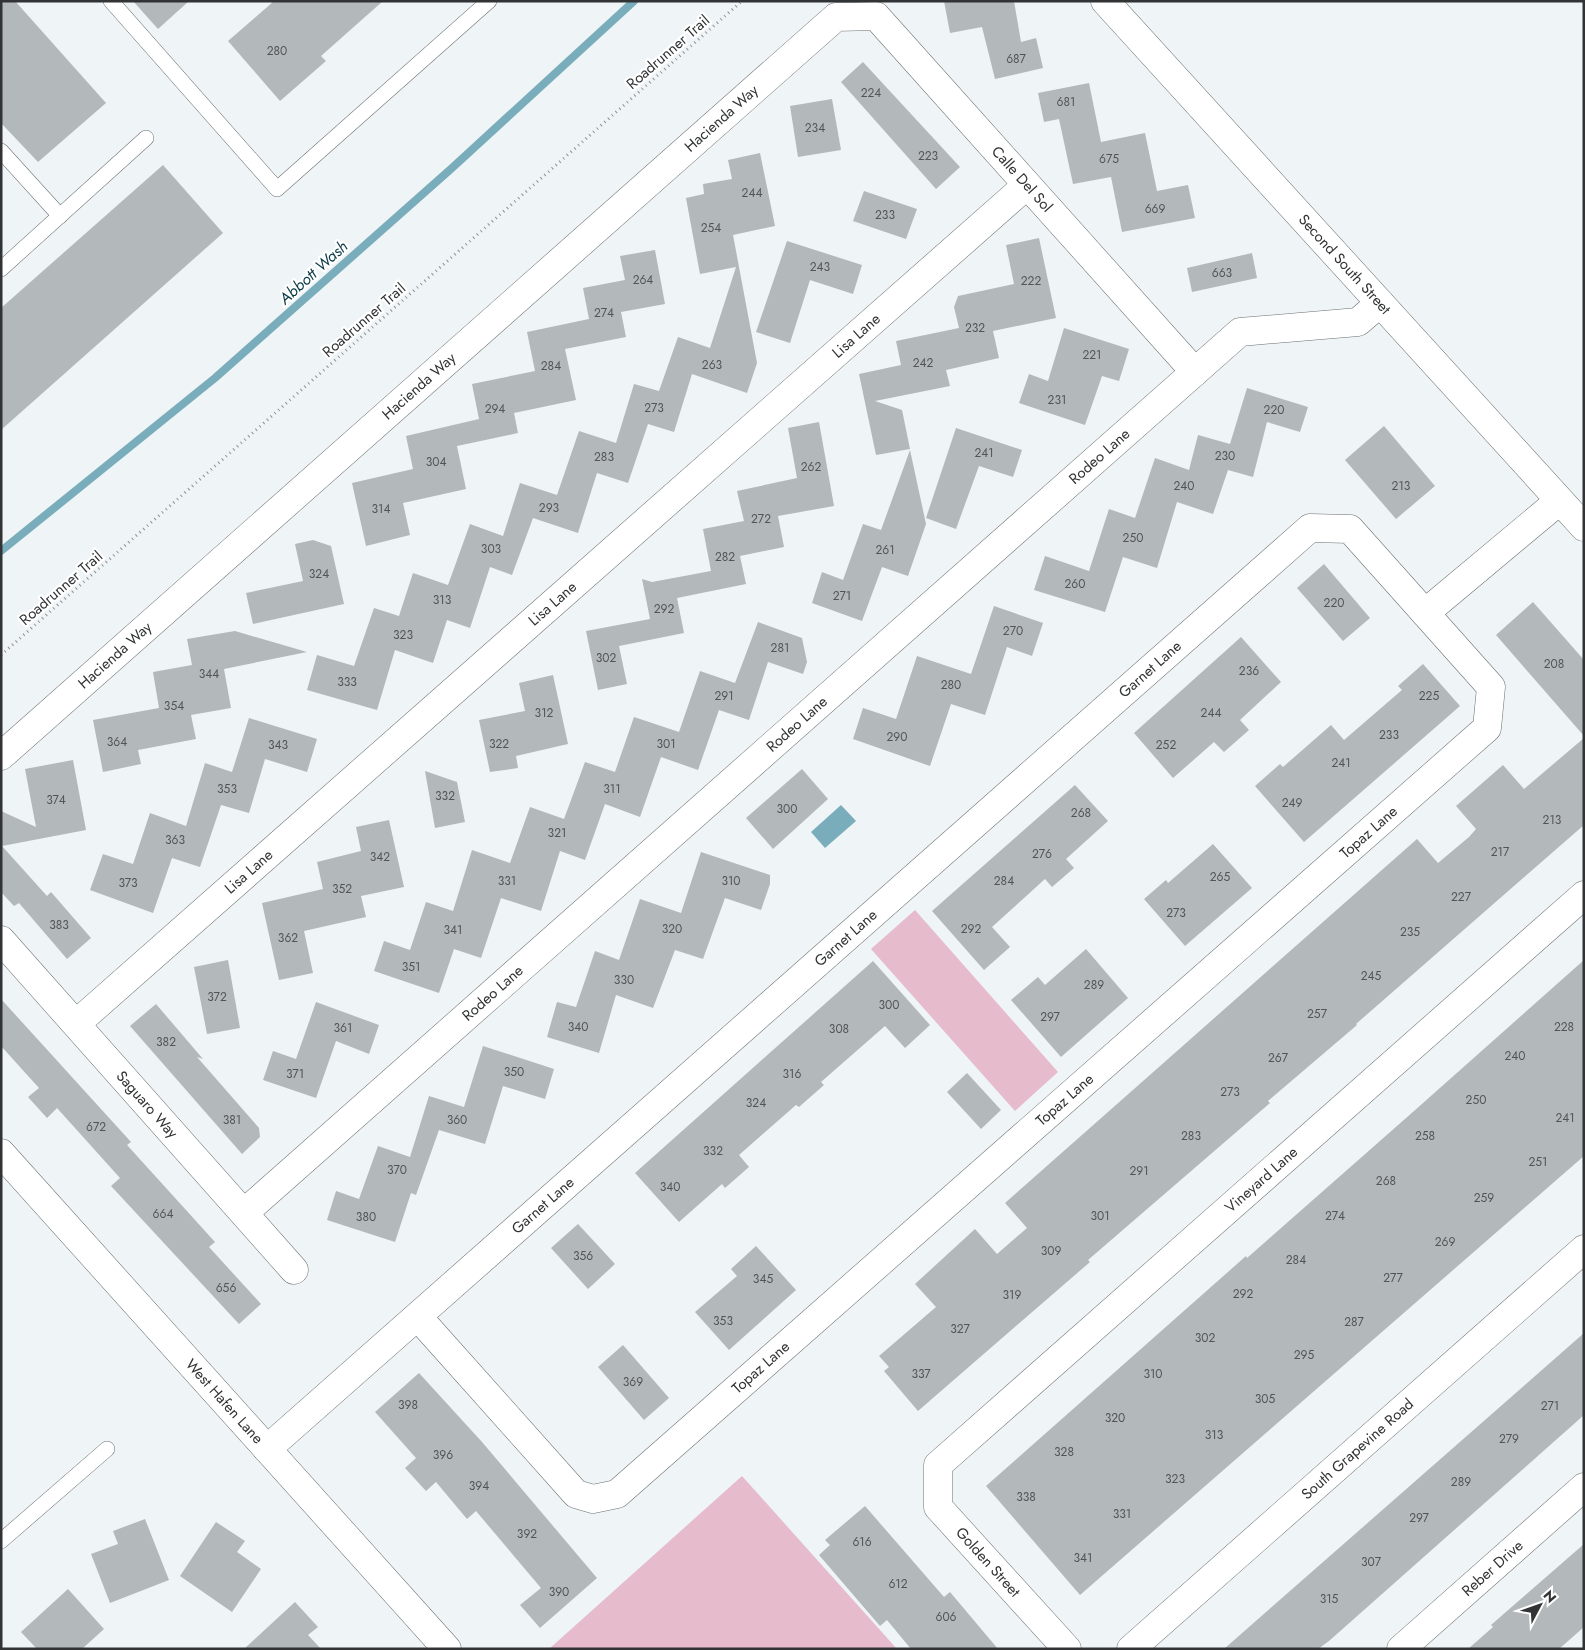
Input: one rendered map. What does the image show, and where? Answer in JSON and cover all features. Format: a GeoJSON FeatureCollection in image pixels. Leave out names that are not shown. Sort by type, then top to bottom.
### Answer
{"type":"FeatureCollection","features":[{"type":"Feature","properties":{"kind":"street","name":"Second South Street"},"geometry":{"type":"LineString","coordinates":[[1105,1],[1584,527]]}},
{"type":"Feature","properties":{"kind":"street","name":"Calle Del Sol"},"geometry":{"type":"LineString","coordinates":[[836,17],[876,16],[1195,372]]}},
{"type":"Feature","properties":{"kind":"street","name":"Hacienda Way"},"geometry":{"type":"LineString","coordinates":[[1,756],[836,17]]}},
{"type":"Feature","properties":{"kind":"street","name":"Lisa Lane"},"geometry":{"type":"LineString","coordinates":[[76,1023],[1027,185]]}},
{"type":"Feature","properties":{"kind":"street","name":"Rodeo Lane"},"geometry":{"type":"LineString","coordinates":[[244,1213],[1240,332],[1358,322],[1380,303]]}},
{"type":"Feature","properties":{"kind":"street"},"geometry":{"type":"LineString","coordinates":[[1425,613],[1560,500]]}},
{"type":"Feature","properties":{"kind":"street","name":"Garnet Lane"},"geometry":{"type":"LineString","coordinates":[[267,1449],[1310,528],[1350,529],[1425,613]]}},
{"type":"Feature","properties":{"kind":"street","name":"Topaz Lane"},"geometry":{"type":"LineString","coordinates":[[418,1317],[576,1494],[593,1499],[617,1494],[1486,728],[1491,687],[1425,613]]}},
{"type":"Feature","properties":{"kind":"street","name":"Vineyard Lane"},"geometry":{"type":"LineString","coordinates":[[938,1465],[1584,895]]}},
{"type":"Feature","properties":{"kind":"street","name":"Saguaro Way"},"geometry":{"type":"LineString","coordinates":[[1,940],[294,1270]]}},
{"type":"Feature","properties":{"kind":"street","name":"West Hafen Lane"},"geometry":{"type":"LineString","coordinates":[[1,1153],[447,1649]]}},
{"type":"Feature","properties":{"kind":"street","name":"South Grapevine Road"},"geometry":{"type":"LineString","coordinates":[[1131,1649],[1584,1249]]}},
{"type":"Feature","properties":{"kind":"street","name":"Golden Street"},"geometry":{"type":"LineString","coordinates":[[938,1465],[938,1507],[1067,1649]]}},
{"type":"Feature","properties":{"kind":"street","name":"Reber Drive"},"geometry":{"type":"LineString","coordinates":[[1401,1649],[1584,1487]]}},
{"type":"Feature","properties":{"kind":"lane"},"geometry":{"type":"LineString","coordinates":[[111,1],[277,189],[488,1]]}},
{"type":"Feature","properties":{"kind":"lane"},"geometry":{"type":"LineString","coordinates":[[1,269],[146,138]]}},
{"type":"Feature","properties":{"kind":"lane"},"geometry":{"type":"LineString","coordinates":[[1,151],[60,216]]}},
{"type":"Feature","properties":{"kind":"lane"},"geometry":{"type":"LineString","coordinates":[[1,1541],[107,1449]]}},
{"type":"Feature","properties":{"kind":"path","name":"Roadrunner Trail"},"geometry":{"type":"LineString","coordinates":[[1,655],[742,1]]}},
{"type":"Feature","properties":{"kind":"shaded area"},"geometry":{"type":"Polygon","coordinates":[[[915,910],[1058,1072],[1015,1111],[871,949],[915,910]]]}},
{"type":"Feature","properties":{"kind":"shaded area"},"geometry":{"type":"Polygon","coordinates":[[[742,1476],[897,1649],[549,1649],[742,1476]]]}},
{"type":"Feature","properties":{"kind":"water"},"geometry":{"type":"Polygon","coordinates":[[[841,805],[856,821],[825,848],[811,832],[841,805]]]}},
{"type":"Feature","properties":{"kind":"building"},"geometry":{"type":"Polygon","coordinates":[[[1,1],[15,1],[106,103],[38,162],[1,123],[1,1]]]}},
{"type":"Feature","properties":{"kind":"building"},"geometry":{"type":"Polygon","coordinates":[[[133,1],[189,1],[158,29],[133,1]]]}},
{"type":"Feature","properties":{"kind":"building"},"geometry":{"type":"Polygon","coordinates":[[[274,1],[383,1],[321,56],[326,61],[280,101],[228,41],[274,1]]]}},
{"type":"Feature","properties":{"kind":"building"},"geometry":{"type":"Polygon","coordinates":[[[944,1],[1014,1],[1021,42],[1036,38],[1043,68],[995,79],[982,27],[950,33],[944,1]]]}},
{"type":"Feature","properties":{"kind":"building"},"geometry":{"type":"Polygon","coordinates":[[[863,62],[960,167],[936,189],[841,82],[863,62]]]}},
{"type":"Feature","properties":{"kind":"building"},"geometry":{"type":"Polygon","coordinates":[[[1089,83],[1101,142],[1145,133],[1157,191],[1188,185],[1195,218],[1122,232],[1111,177],[1073,184],[1059,119],[1044,122],[1038,93],[1089,83]]]}},
{"type":"Feature","properties":{"kind":"building"},"geometry":{"type":"Polygon","coordinates":[[[832,99],[841,150],[798,157],[790,106],[832,99]]]}},
{"type":"Feature","properties":{"kind":"building"},"geometry":{"type":"Polygon","coordinates":[[[760,153],[775,226],[733,235],[757,363],[747,393],[692,374],[674,432],[648,424],[628,483],[597,473],[578,533],[533,518],[512,575],[490,567],[470,628],[447,620],[433,663],[395,650],[377,710],[307,690],[317,655],[354,666],[374,608],[399,616],[413,573],[448,585],[470,524],[503,536],[520,483],[557,495],[579,431],[616,443],[634,384],[659,391],[678,337],[710,348],[736,267],[700,274],[686,198],[704,194],[703,184],[732,179],[728,160],[760,153]]]}},
{"type":"Feature","properties":{"kind":"building"},"geometry":{"type":"Polygon","coordinates":[[[163,165],[223,233],[1,430],[1,308],[163,165]]]}},
{"type":"Feature","properties":{"kind":"building"},"geometry":{"type":"Polygon","coordinates":[[[864,191],[917,209],[906,239],[853,221],[864,191]]]}},
{"type":"Feature","properties":{"kind":"building"},"geometry":{"type":"Polygon","coordinates":[[[1039,238],[1056,318],[993,331],[999,358],[946,370],[950,386],[875,401],[902,410],[910,449],[876,455],[859,374],[901,365],[896,341],[959,328],[954,307],[958,296],[1014,284],[1006,245],[1039,238]]]}},
{"type":"Feature","properties":{"kind":"building"},"geometry":{"type":"Polygon","coordinates":[[[787,241],[862,265],[853,294],[810,280],[790,343],[756,332],[787,241]]]}},
{"type":"Feature","properties":{"kind":"building"},"geometry":{"type":"Polygon","coordinates":[[[655,250],[665,304],[621,312],[626,337],[565,349],[576,400],[514,413],[518,433],[457,446],[466,489],[403,503],[410,535],[366,546],[352,483],[413,469],[406,436],[479,419],[472,384],[535,371],[527,332],[589,319],[583,288],[625,280],[620,256],[655,250]]]}},
{"type":"Feature","properties":{"kind":"building"},"geometry":{"type":"Polygon","coordinates":[[[1252,253],[1257,278],[1192,292],[1187,268],[1252,253]]]}},
{"type":"Feature","properties":{"kind":"building"},"geometry":{"type":"Polygon","coordinates":[[[1064,328],[1129,349],[1119,381],[1102,376],[1085,425],[1019,403],[1029,374],[1048,381],[1064,328]]]}},
{"type":"Feature","properties":{"kind":"building"},"geometry":{"type":"Polygon","coordinates":[[[1247,388],[1308,407],[1300,432],[1267,422],[1253,477],[1228,470],[1213,514],[1177,502],[1157,568],[1123,557],[1105,612],[1034,590],[1045,556],[1089,571],[1109,509],[1135,518],[1155,458],[1189,470],[1198,435],[1230,444],[1247,388]]]}},
{"type":"Feature","properties":{"kind":"building"},"geometry":{"type":"Polygon","coordinates":[[[819,422],[834,506],[778,516],[784,547],[740,556],[746,584],[677,598],[684,633],[619,646],[627,684],[598,690],[586,631],[650,619],[642,579],[652,582],[711,571],[703,529],[744,521],[737,491],[797,478],[788,428],[819,422]]]}},
{"type":"Feature","properties":{"kind":"building"},"geometry":{"type":"Polygon","coordinates":[[[1384,426],[1435,486],[1396,519],[1345,460],[1384,426]]]}},
{"type":"Feature","properties":{"kind":"building"},"geometry":{"type":"Polygon","coordinates":[[[956,428],[1022,450],[1013,477],[979,466],[956,529],[926,518],[956,428]]]}},
{"type":"Feature","properties":{"kind":"building"},"geometry":{"type":"Polygon","coordinates":[[[910,450],[926,524],[908,576],[882,567],[862,621],[812,603],[822,572],[843,580],[863,524],[881,530],[910,450]]]}},
{"type":"Feature","properties":{"kind":"building"},"geometry":{"type":"Polygon","coordinates":[[[313,540],[331,546],[344,604],[253,624],[246,593],[303,581],[295,544],[313,540]]]}},
{"type":"Feature","properties":{"kind":"building"},"geometry":{"type":"Polygon","coordinates":[[[1324,564],[1370,618],[1343,641],[1297,588],[1324,564]]]}},
{"type":"Feature","properties":{"kind":"building"},"geometry":{"type":"Polygon","coordinates":[[[1533,602],[1584,660],[1584,736],[1496,635],[1533,602]]]}},
{"type":"Feature","properties":{"kind":"building"},"geometry":{"type":"Polygon","coordinates":[[[994,606],[1043,623],[1032,656],[1007,647],[985,715],[951,704],[930,766],[853,739],[863,708],[896,719],[917,656],[971,674],[994,606]]]}},
{"type":"Feature","properties":{"kind":"building"},"geometry":{"type":"Polygon","coordinates":[[[758,622],[802,638],[807,662],[803,674],[768,662],[749,720],[719,710],[698,770],[661,757],[640,817],[605,804],[585,860],[560,851],[541,911],[501,898],[481,958],[454,949],[439,993],[374,971],[384,941],[410,950],[426,902],[453,911],[472,850],[510,863],[530,807],[564,819],[585,762],[615,772],[634,717],[679,732],[700,671],[735,683],[758,622]]]}},
{"type":"Feature","properties":{"kind":"building"},"geometry":{"type":"Polygon","coordinates":[[[235,631],[307,652],[224,669],[231,708],[191,715],[196,739],[138,750],[141,764],[103,772],[93,720],[159,708],[153,672],[192,665],[187,639],[235,631]]]}},
{"type":"Feature","properties":{"kind":"building"},"geometry":{"type":"Polygon","coordinates":[[[1241,637],[1281,682],[1240,720],[1249,730],[1224,752],[1214,742],[1173,778],[1134,733],[1241,637]]]}},
{"type":"Feature","properties":{"kind":"building"},"geometry":{"type":"Polygon","coordinates":[[[1423,664],[1460,706],[1304,842],[1255,786],[1280,764],[1283,767],[1331,725],[1344,740],[1402,690],[1398,686],[1423,664]]]}},
{"type":"Feature","properties":{"kind":"building"},"geometry":{"type":"Polygon","coordinates":[[[553,675],[568,744],[516,756],[518,768],[490,772],[479,720],[525,711],[519,683],[553,675]]]}},
{"type":"Feature","properties":{"kind":"building"},"geometry":{"type":"Polygon","coordinates":[[[249,718],[317,739],[307,772],[265,759],[249,813],[221,805],[200,867],[172,858],[153,913],[90,890],[103,854],[133,864],[150,813],[186,826],[205,763],[232,772],[249,718]]]}},
{"type":"Feature","properties":{"kind":"building"},"geometry":{"type":"Polygon","coordinates":[[[1584,738],[1584,825],[1268,1101],[1270,1103],[1088,1260],[1090,1262],[918,1411],[884,1371],[889,1367],[879,1356],[936,1307],[915,1284],[975,1229],[997,1254],[1027,1228],[1005,1203],[1417,839],[1438,863],[1469,837],[1476,829],[1456,806],[1503,765],[1524,789],[1584,738]]]}},
{"type":"Feature","properties":{"kind":"building"},"geometry":{"type":"Polygon","coordinates":[[[73,760],[86,830],[2,846],[47,896],[51,892],[91,938],[67,959],[19,903],[14,906],[1,892],[1,811],[36,827],[25,769],[73,760]]]}},
{"type":"Feature","properties":{"kind":"building"},"geometry":{"type":"Polygon","coordinates":[[[802,769],[828,799],[773,849],[746,818],[802,769]]]}},
{"type":"Feature","properties":{"kind":"building"},"geometry":{"type":"Polygon","coordinates":[[[425,771],[457,782],[465,822],[435,828],[425,771]]]}},
{"type":"Feature","properties":{"kind":"building"},"geometry":{"type":"Polygon","coordinates":[[[1075,785],[1108,821],[1066,859],[1074,868],[1052,887],[1045,879],[992,927],[1010,947],[984,970],[932,911],[1075,785]]]}},
{"type":"Feature","properties":{"kind":"building"},"geometry":{"type":"Polygon","coordinates":[[[389,820],[404,887],[361,896],[366,917],[304,931],[313,973],[279,980],[262,903],[323,889],[317,862],[361,851],[356,827],[389,820]]]}},
{"type":"Feature","properties":{"kind":"building"},"geometry":{"type":"Polygon","coordinates":[[[1213,844],[1252,888],[1185,946],[1144,899],[1166,880],[1168,883],[1213,844]]]}},
{"type":"Feature","properties":{"kind":"building"},"geometry":{"type":"Polygon","coordinates":[[[701,852],[770,875],[770,884],[761,910],[725,898],[703,959],[675,950],[653,1008],[616,995],[599,1053],[547,1037],[557,1002],[576,1007],[595,951],[619,960],[640,899],[681,913],[701,852]]]}},
{"type":"Feature","properties":{"kind":"building"},"geometry":{"type":"Polygon","coordinates":[[[1086,949],[1128,998],[1061,1057],[1011,1000],[1038,977],[1045,985],[1086,949]]]}},
{"type":"Feature","properties":{"kind":"building"},"geometry":{"type":"Polygon","coordinates":[[[228,960],[240,1028],[207,1034],[194,967],[228,960]]]}},
{"type":"Feature","properties":{"kind":"building"},"geometry":{"type":"Polygon","coordinates":[[[1584,960],[1584,1156],[1080,1595],[986,1486],[1584,960]]]}},
{"type":"Feature","properties":{"kind":"building"},"geometry":{"type":"Polygon","coordinates":[[[873,961],[930,1025],[905,1048],[885,1026],[821,1082],[824,1085],[799,1107],[796,1105],[739,1155],[749,1167],[725,1188],[722,1184],[679,1222],[635,1173],[873,961]]]}},
{"type":"Feature","properties":{"kind":"building"},"geometry":{"type":"Polygon","coordinates":[[[1,999],[131,1142],[127,1145],[215,1242],[209,1247],[261,1304],[239,1324],[111,1186],[120,1178],[57,1108],[47,1118],[28,1097],[39,1088],[1,1046],[1,999]]]}},
{"type":"Feature","properties":{"kind":"building"},"geometry":{"type":"Polygon","coordinates":[[[316,1002],[379,1025],[369,1054],[336,1041],[316,1098],[263,1080],[273,1051],[296,1059],[316,1002]]]}},
{"type":"Feature","properties":{"kind":"building"},"geometry":{"type":"Polygon","coordinates":[[[156,1004],[203,1059],[197,1057],[259,1128],[260,1137],[242,1154],[130,1026],[156,1004]]]}},
{"type":"Feature","properties":{"kind":"building"},"geometry":{"type":"Polygon","coordinates":[[[483,1046],[554,1069],[545,1099],[503,1086],[485,1144],[439,1130],[416,1195],[411,1193],[395,1242],[327,1220],[336,1191],[359,1199],[378,1146],[410,1157],[429,1096],[464,1107],[483,1046]]]}},
{"type":"Feature","properties":{"kind":"building"},"geometry":{"type":"Polygon","coordinates":[[[967,1073],[1001,1110],[981,1129],[947,1092],[967,1073]]]}},
{"type":"Feature","properties":{"kind":"building"},"geometry":{"type":"Polygon","coordinates":[[[578,1224],[615,1264],[588,1289],[551,1248],[578,1224]]]}},
{"type":"Feature","properties":{"kind":"building"},"geometry":{"type":"Polygon","coordinates":[[[756,1246],[796,1290],[729,1350],[695,1312],[737,1276],[731,1269],[756,1246]]]}},
{"type":"Feature","properties":{"kind":"building"},"geometry":{"type":"Polygon","coordinates":[[[1584,1333],[1584,1415],[1329,1641],[1318,1649],[1224,1649],[1584,1333]]]}},
{"type":"Feature","properties":{"kind":"building"},"geometry":{"type":"Polygon","coordinates":[[[623,1345],[669,1398],[644,1420],[598,1367],[623,1345]]]}},
{"type":"Feature","properties":{"kind":"building"},"geometry":{"type":"Polygon","coordinates":[[[419,1373],[482,1442],[597,1578],[540,1628],[520,1605],[541,1588],[476,1511],[467,1519],[436,1482],[426,1491],[405,1468],[416,1458],[375,1412],[419,1373]]]}},
{"type":"Feature","properties":{"kind":"building"},"geometry":{"type":"Polygon","coordinates":[[[865,1506],[944,1597],[950,1592],[998,1649],[911,1649],[887,1620],[880,1626],[819,1555],[830,1545],[825,1540],[865,1506]]]}},
{"type":"Feature","properties":{"kind":"building"},"geometry":{"type":"Polygon","coordinates":[[[145,1519],[169,1580],[110,1603],[91,1554],[118,1544],[113,1531],[145,1519]]]}},
{"type":"Feature","properties":{"kind":"building"},"geometry":{"type":"Polygon","coordinates":[[[216,1522],[245,1541],[237,1552],[261,1569],[232,1612],[180,1576],[216,1522]]]}},
{"type":"Feature","properties":{"kind":"building"},"geometry":{"type":"Polygon","coordinates":[[[1584,1544],[1584,1627],[1559,1649],[1468,1649],[1493,1627],[1491,1625],[1584,1544]]]}},
{"type":"Feature","properties":{"kind":"building"},"geometry":{"type":"Polygon","coordinates":[[[68,1589],[104,1629],[82,1649],[37,1649],[21,1632],[68,1589]]]}},
{"type":"Feature","properties":{"kind":"building"},"geometry":{"type":"Polygon","coordinates":[[[295,1602],[318,1627],[308,1635],[321,1649],[244,1649],[295,1602]]]}},
{"type":"Feature","properties":{"kind":"waterway","name":"Abbott Wash"},"geometry":{"type":"LineString","coordinates":[[1,551],[215,378],[452,168],[634,1]]}}]}
